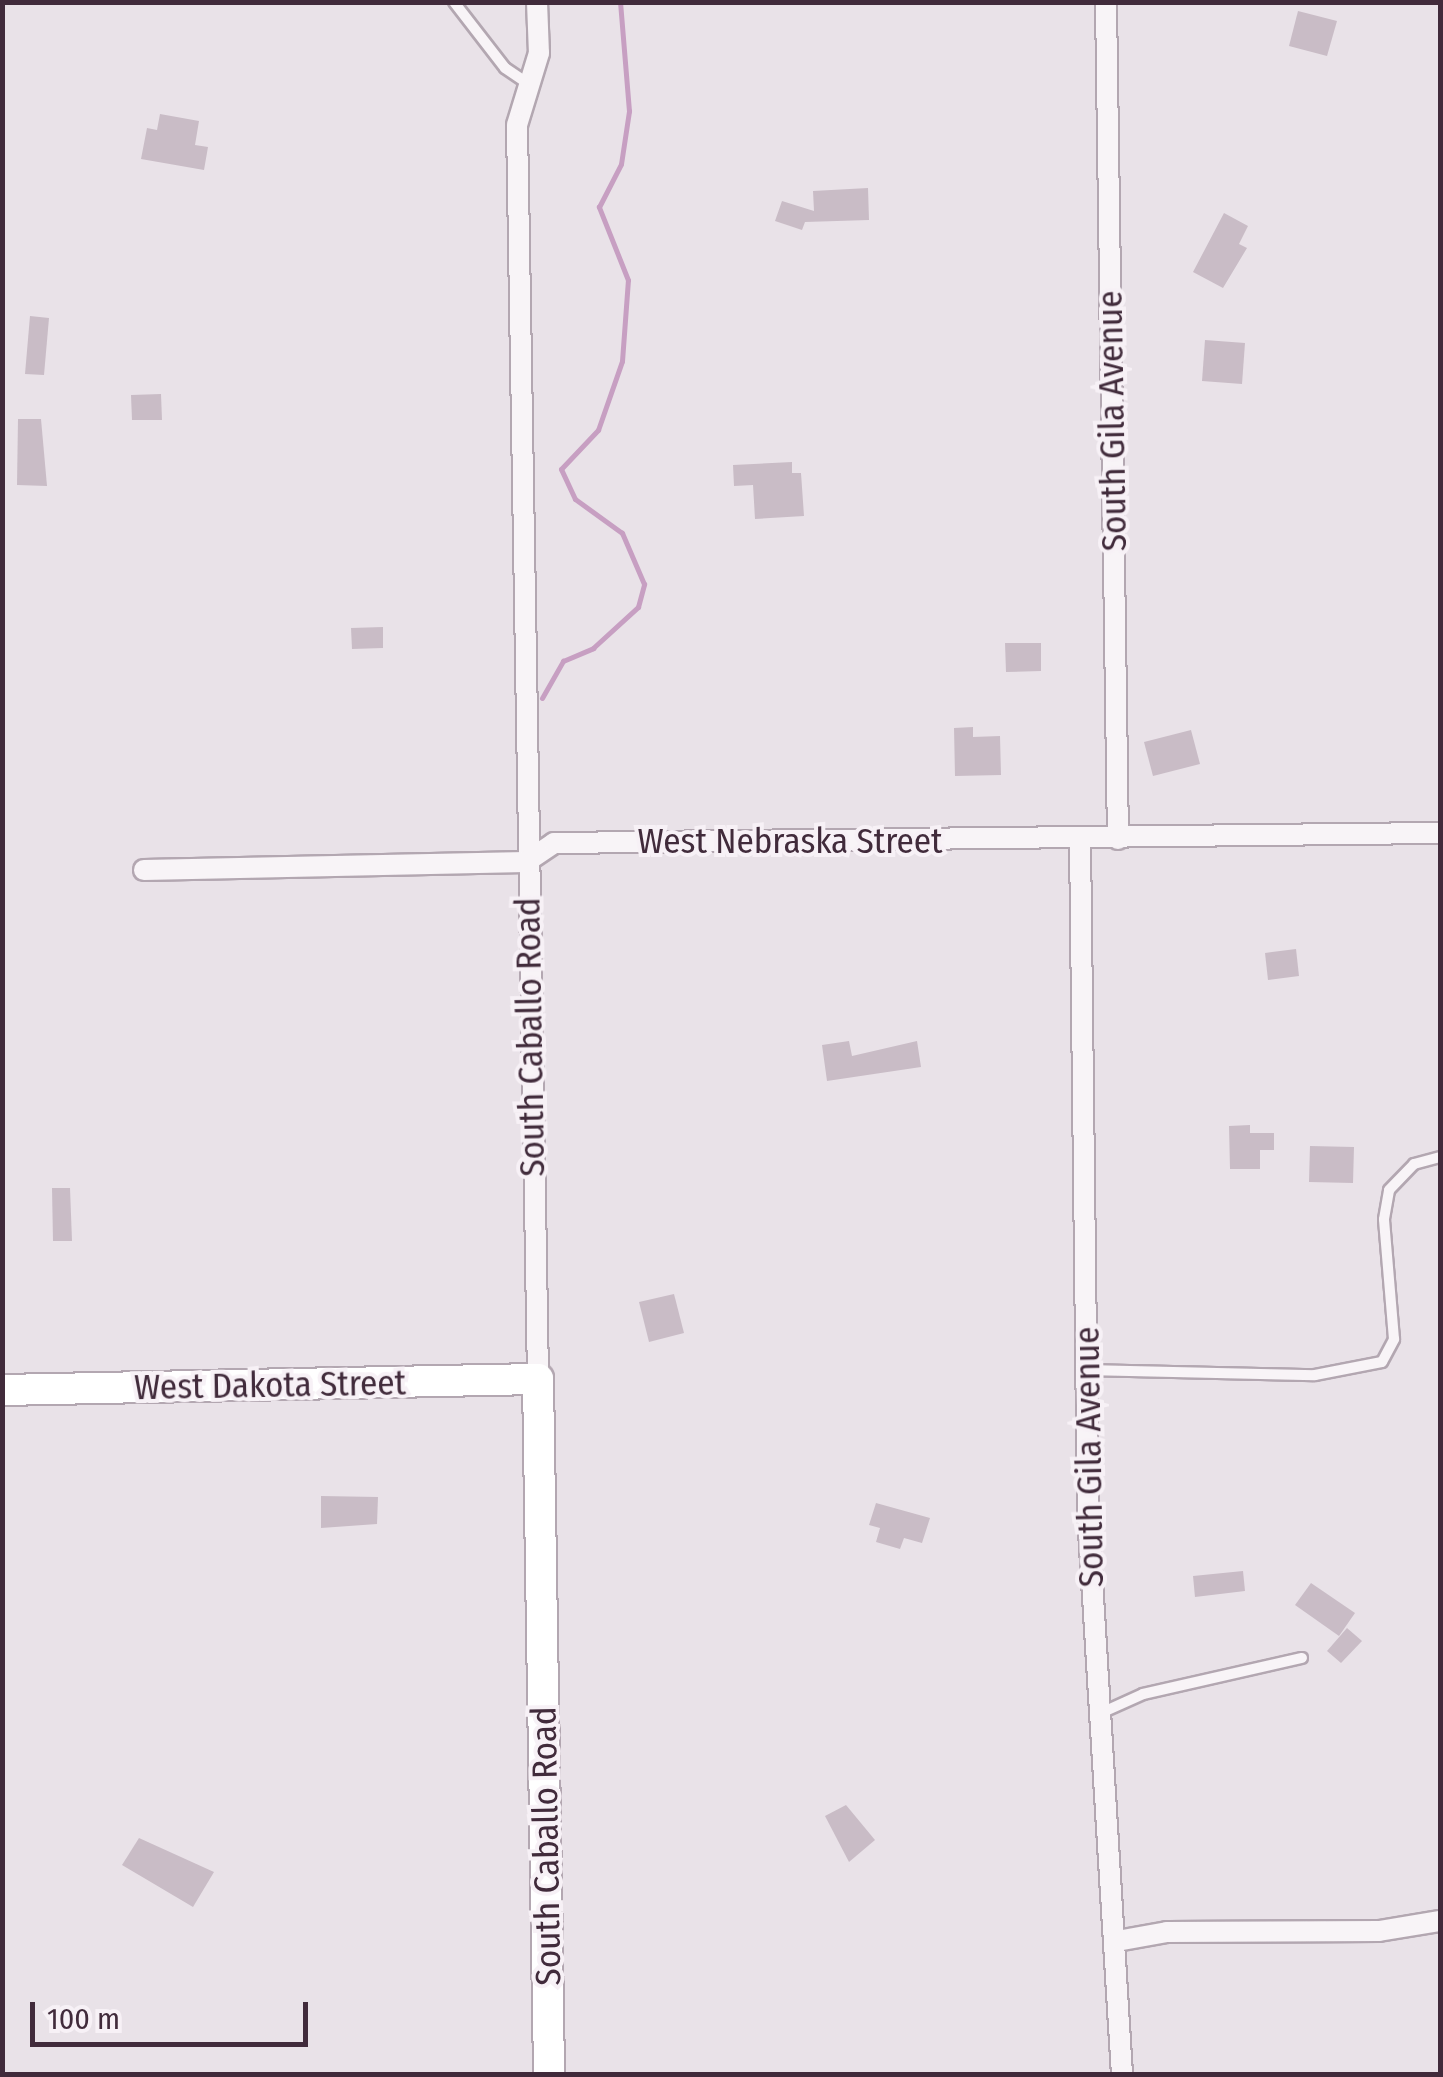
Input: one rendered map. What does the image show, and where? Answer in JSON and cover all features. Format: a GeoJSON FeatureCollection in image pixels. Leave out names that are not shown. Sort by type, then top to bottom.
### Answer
{"type":"FeatureCollection","features":[{"type":"Feature","properties":{"kind":"street","name":"South Caballo Road"},"geometry":{"type":"LineString","coordinates":[[537,2],[539,53],[526,82],[517,125],[548,2074]]}},
{"type":"Feature","properties":{"kind":"street","name":"South Gila Avenue"},"geometry":{"type":"LineString","coordinates":[[1106,2],[1118,839]]}},
{"type":"Feature","properties":{"kind":"street","name":"West Nebraska Street"},"geometry":{"type":"LineString","coordinates":[[144,870],[526,862],[554,843],[1440,833]]}},
{"type":"Feature","properties":{"kind":"street","name":"South Gila Avenue"},"geometry":{"type":"LineString","coordinates":[[1080,839],[1086,1370],[1100,1714],[1117,1941],[1122,2074]]}},
{"type":"Feature","properties":{"kind":"street","name":"West Dakota Street"},"geometry":{"type":"LineString","coordinates":[[2,1390],[538,1379]]}},
{"type":"Feature","properties":{"kind":"street"},"geometry":{"type":"LineString","coordinates":[[1117,1941],[1167,1932],[1380,1931],[1440,1921]]}},
{"type":"Feature","properties":{"kind":"lane"},"geometry":{"type":"LineString","coordinates":[[454,2],[504,68],[526,82]]}},
{"type":"Feature","properties":{"kind":"lane"},"geometry":{"type":"LineString","coordinates":[[1086,1370],[1315,1375],[1382,1362],[1394,1339],[1384,1219],[1389,1190],[1414,1164],[1440,1157]]}},
{"type":"Feature","properties":{"kind":"lane"},"geometry":{"type":"LineString","coordinates":[[1100,1714],[1143,1694],[1302,1658]]}},
{"type":"Feature","properties":{"kind":"building"},"geometry":{"type":"Polygon","coordinates":[[[1298,11],[1337,21],[1327,56],[1289,46],[1298,11]]]}},
{"type":"Feature","properties":{"kind":"building"},"geometry":{"type":"Polygon","coordinates":[[[160,114],[199,121],[195,145],[208,147],[204,170],[141,159],[147,128],[157,130],[160,114]]]}},
{"type":"Feature","properties":{"kind":"building"},"geometry":{"type":"Polygon","coordinates":[[[868,188],[869,220],[805,222],[802,230],[775,221],[782,201],[814,211],[813,191],[868,188]]]}},
{"type":"Feature","properties":{"kind":"building"},"geometry":{"type":"Polygon","coordinates":[[[1224,213],[1248,226],[1239,244],[1247,248],[1223,288],[1193,272],[1224,213]]]}},
{"type":"Feature","properties":{"kind":"building"},"geometry":{"type":"Polygon","coordinates":[[[30,316],[49,318],[44,375],[25,374],[30,316]]]}},
{"type":"Feature","properties":{"kind":"building"},"geometry":{"type":"Polygon","coordinates":[[[1205,340],[1245,343],[1242,384],[1202,381],[1205,340]]]}},
{"type":"Feature","properties":{"kind":"building"},"geometry":{"type":"Polygon","coordinates":[[[161,394],[162,420],[132,420],[131,395],[161,394]]]}},
{"type":"Feature","properties":{"kind":"building"},"geometry":{"type":"Polygon","coordinates":[[[18,419],[41,419],[47,486],[17,485],[18,419]]]}},
{"type":"Feature","properties":{"kind":"building"},"geometry":{"type":"Polygon","coordinates":[[[792,462],[792,473],[801,473],[804,516],[755,519],[753,485],[734,486],[733,465],[792,462]]]}},
{"type":"Feature","properties":{"kind":"building"},"geometry":{"type":"Polygon","coordinates":[[[383,627],[383,648],[352,649],[351,628],[383,627]]]}},
{"type":"Feature","properties":{"kind":"building"},"geometry":{"type":"Polygon","coordinates":[[[1005,643],[1041,643],[1041,671],[1006,672],[1005,643]]]}},
{"type":"Feature","properties":{"kind":"building"},"geometry":{"type":"Polygon","coordinates":[[[973,727],[973,737],[1000,736],[1001,775],[955,776],[954,728],[973,727]]]}},
{"type":"Feature","properties":{"kind":"building"},"geometry":{"type":"Polygon","coordinates":[[[1191,730],[1200,764],[1153,776],[1144,742],[1191,730]]]}},
{"type":"Feature","properties":{"kind":"building"},"geometry":{"type":"Polygon","coordinates":[[[1296,949],[1299,976],[1268,980],[1265,953],[1296,949]]]}},
{"type":"Feature","properties":{"kind":"building"},"geometry":{"type":"Polygon","coordinates":[[[849,1041],[852,1056],[917,1041],[921,1067],[827,1081],[822,1045],[849,1041]]]}},
{"type":"Feature","properties":{"kind":"building"},"geometry":{"type":"Polygon","coordinates":[[[1250,1125],[1250,1133],[1274,1133],[1274,1150],[1260,1150],[1260,1169],[1230,1169],[1229,1126],[1250,1125]]]}},
{"type":"Feature","properties":{"kind":"building"},"geometry":{"type":"Polygon","coordinates":[[[1310,1146],[1354,1147],[1353,1183],[1309,1182],[1310,1146]]]}},
{"type":"Feature","properties":{"kind":"building"},"geometry":{"type":"Polygon","coordinates":[[[52,1188],[70,1188],[72,1241],[53,1241],[52,1188]]]}},
{"type":"Feature","properties":{"kind":"building"},"geometry":{"type":"Polygon","coordinates":[[[674,1294],[684,1333],[649,1342],[639,1302],[674,1294]]]}},
{"type":"Feature","properties":{"kind":"building"},"geometry":{"type":"Polygon","coordinates":[[[321,1496],[378,1497],[377,1524],[321,1528],[321,1496]]]}},
{"type":"Feature","properties":{"kind":"building"},"geometry":{"type":"Polygon","coordinates":[[[876,1503],[930,1518],[922,1543],[904,1538],[900,1549],[876,1542],[880,1528],[869,1525],[876,1503]]]}},
{"type":"Feature","properties":{"kind":"building"},"geometry":{"type":"Polygon","coordinates":[[[1243,1571],[1245,1591],[1195,1597],[1193,1576],[1243,1571]]]}},
{"type":"Feature","properties":{"kind":"building"},"geometry":{"type":"Polygon","coordinates":[[[1311,1583],[1355,1613],[1339,1636],[1295,1605],[1311,1583]]]}},
{"type":"Feature","properties":{"kind":"building"},"geometry":{"type":"Polygon","coordinates":[[[1347,1628],[1362,1641],[1341,1663],[1327,1651],[1347,1628]]]}},
{"type":"Feature","properties":{"kind":"building"},"geometry":{"type":"Polygon","coordinates":[[[846,1805],[875,1840],[849,1862],[825,1816],[846,1805]]]}},
{"type":"Feature","properties":{"kind":"building"},"geometry":{"type":"Polygon","coordinates":[[[139,1838],[214,1872],[193,1907],[122,1865],[139,1838]]]}},
{"type":"Feature","properties":{"kind":"waterway"},"geometry":{"type":"LineString","coordinates":[[542,698],[563,661],[593,648],[638,607],[644,584],[622,533],[575,499],[561,469],[598,430],[622,361],[628,280],[599,207],[621,164],[629,111],[620,2]]}}]}
